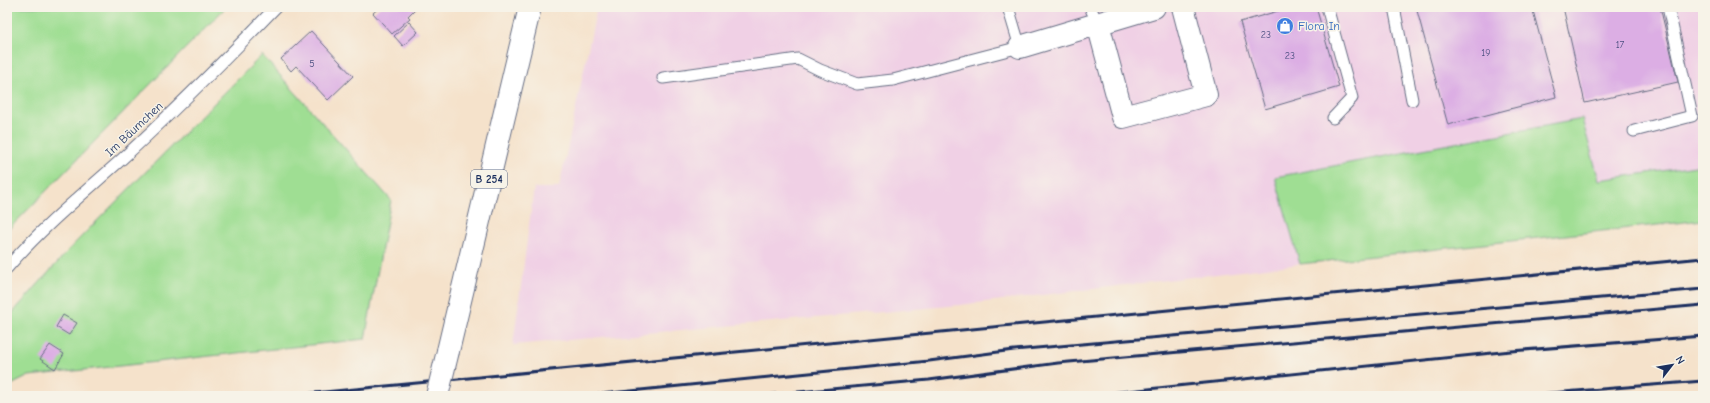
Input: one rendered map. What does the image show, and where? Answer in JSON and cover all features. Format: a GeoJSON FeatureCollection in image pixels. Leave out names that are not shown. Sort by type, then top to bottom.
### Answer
{"type":"FeatureCollection","features":[{"type":"Feature","properties":{"kind":"street","name":"B 254"},"geometry":{"type":"LineString","coordinates":[[437,396],[530,7]]}},
{"type":"Feature","properties":{"kind":"street"},"geometry":{"type":"LineString","coordinates":[[1020,46],[1094,15],[1154,7]]}},
{"type":"Feature","properties":{"kind":"street"},"geometry":{"type":"LineString","coordinates":[[1094,15],[1123,117],[1206,95],[1183,7]]}},
{"type":"Feature","properties":{"kind":"lane","name":"Im Bäumchen"},"geometry":{"type":"LineString","coordinates":[[7,268],[37,237],[149,134],[233,52],[276,7]]}},
{"type":"Feature","properties":{"kind":"lane"},"geometry":{"type":"LineString","coordinates":[[663,78],[798,59],[820,70],[858,84],[893,80],[1020,46],[1008,7]]}},
{"type":"Feature","properties":{"kind":"lane"},"geometry":{"type":"LineString","coordinates":[[1327,7],[1352,98],[1333,118]]}},
{"type":"Feature","properties":{"kind":"lane"},"geometry":{"type":"LineString","coordinates":[[1394,7],[1412,100]]}},
{"type":"Feature","properties":{"kind":"lane"},"geometry":{"type":"LineString","coordinates":[[1634,131],[1692,116],[1668,7]]}},
{"type":"Feature","properties":{"kind":"shaded area"},"geometry":{"type":"Polygon","coordinates":[[[597,7],[1703,7],[1703,165],[1599,180],[1581,119],[1275,177],[1300,264],[960,305],[513,345],[534,188],[559,188],[597,7]]]}},
{"type":"Feature","properties":{"kind":"green space"},"geometry":{"type":"Polygon","coordinates":[[[7,7],[226,7],[7,231],[7,7]]]}},
{"type":"Feature","properties":{"kind":"green space"},"geometry":{"type":"Polygon","coordinates":[[[262,55],[391,200],[365,339],[29,376],[7,387],[7,319],[74,244],[262,55]]]}},
{"type":"Feature","properties":{"kind":"green space"},"geometry":{"type":"Polygon","coordinates":[[[1582,119],[1599,180],[1703,165],[1703,220],[1300,264],[1275,177],[1582,119]]]}},
{"type":"Feature","properties":{"kind":"building"},"geometry":{"type":"Polygon","coordinates":[[[380,7],[416,8],[408,16],[410,18],[392,34],[373,13],[380,7]]]}},
{"type":"Feature","properties":{"kind":"building"},"geometry":{"type":"Polygon","coordinates":[[[1292,7],[1316,7],[1339,87],[1265,109],[1240,22],[1292,7]]]}},
{"type":"Feature","properties":{"kind":"building"},"geometry":{"type":"Polygon","coordinates":[[[1416,7],[1532,7],[1556,97],[1448,125],[1416,7]]]}},
{"type":"Feature","properties":{"kind":"building"},"geometry":{"type":"Polygon","coordinates":[[[1563,7],[1660,7],[1678,82],[1585,103],[1563,7]]]}},
{"type":"Feature","properties":{"kind":"building"},"geometry":{"type":"Polygon","coordinates":[[[409,22],[418,32],[403,46],[394,36],[409,22]]]}},
{"type":"Feature","properties":{"kind":"building"},"geometry":{"type":"Polygon","coordinates":[[[311,31],[353,76],[328,100],[296,66],[291,71],[281,59],[311,31]]]}},
{"type":"Feature","properties":{"kind":"building"},"geometry":{"type":"Polygon","coordinates":[[[63,315],[77,323],[69,335],[56,327],[63,315]]]}},
{"type":"Feature","properties":{"kind":"building"},"geometry":{"type":"Polygon","coordinates":[[[50,345],[64,354],[55,369],[40,359],[50,345]]]}},
{"type":"Feature","properties":{"kind":"railway"},"geometry":{"type":"LineString","coordinates":[[283,396],[1703,258]]}},
{"type":"Feature","properties":{"kind":"railway"},"geometry":{"type":"LineString","coordinates":[[581,396],[929,361],[1014,350],[1703,289]]}},
{"type":"Feature","properties":{"kind":"railway"},"geometry":{"type":"LineString","coordinates":[[753,396],[929,380],[1058,363],[1703,305]]}},
{"type":"Feature","properties":{"kind":"railway"},"geometry":{"type":"LineString","coordinates":[[1081,396],[1511,351],[1703,336]]}},
{"type":"Feature","properties":{"kind":"railway"},"geometry":{"type":"LineString","coordinates":[[1513,396],[1703,381]]}},
{"type":"Feature","properties":{"kind":"place","name":"Flora In"},"geometry":{"type":"Point","coordinates":[1285,26]}}]}
